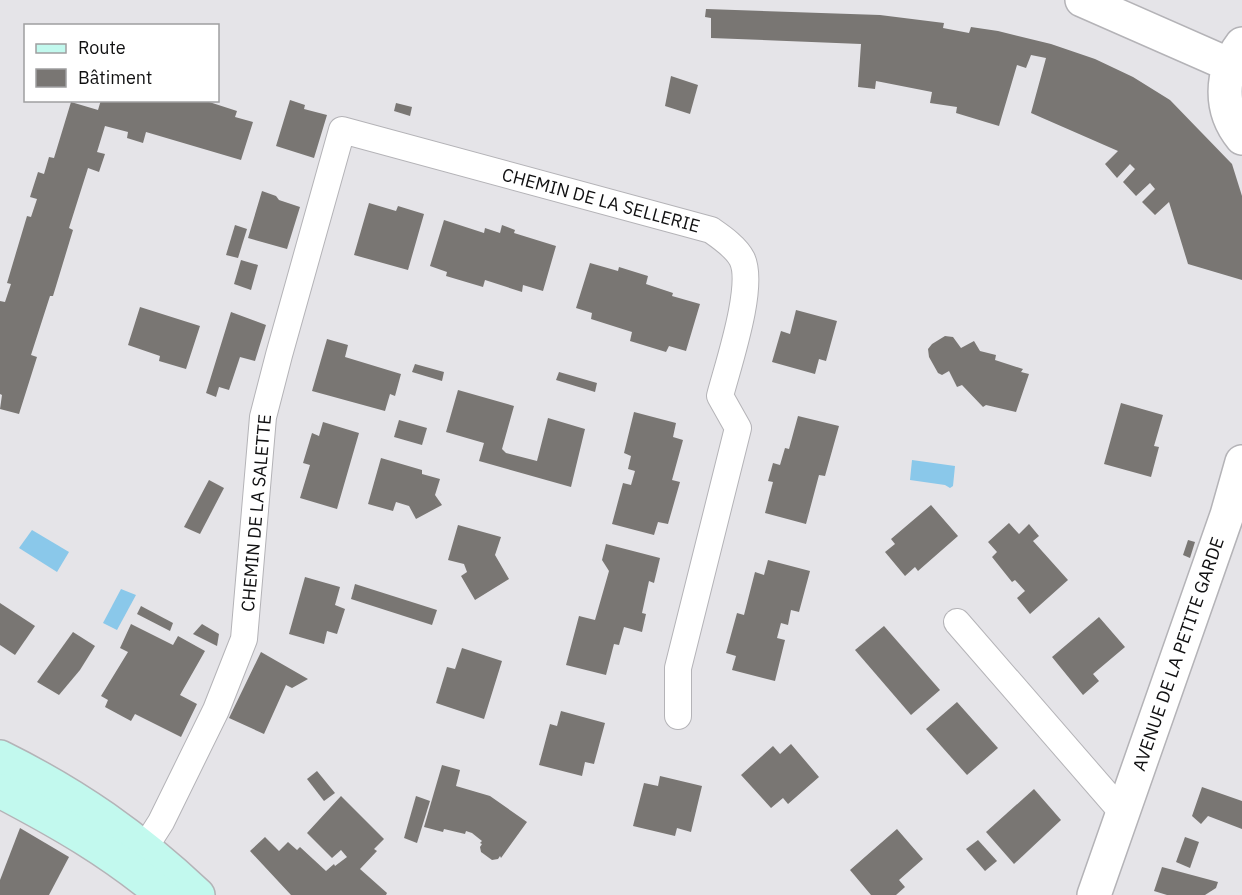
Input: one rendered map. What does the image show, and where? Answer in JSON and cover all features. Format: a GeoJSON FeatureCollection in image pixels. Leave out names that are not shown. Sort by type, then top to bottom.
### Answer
{"type":"FeatureCollection","features":[{"type":"Feature","properties":{"kind":"main road"},"geometry":{"type":"LineString","coordinates":[[0,757],[84,803],[145,847],[198,895]]}},
{"type":"Feature","properties":{"kind":"main road"},"geometry":{"type":"LineString","coordinates":[[0,791],[90,840],[124,863],[164,895]]}},
{"type":"Feature","properties":{"kind":"street"},"geometry":{"type":"LineString","coordinates":[[1082,0],[1236,55],[1225,83],[1225,101],[1230,119],[1242,138]]}},
{"type":"Feature","properties":{"kind":"street","name":"CHEMIN DE LA SELLERIE"},"geometry":{"type":"LineString","coordinates":[[342,130],[711,230],[728,243],[742,259],[746,281],[744,302],[720,396],[738,428],[678,669],[678,716]]}},
{"type":"Feature","properties":{"kind":"street","name":"CHEMIN DE LA SALETTE"},"geometry":{"type":"LineString","coordinates":[[145,847],[161,822],[216,710],[244,639],[263,417],[342,130]]}},
{"type":"Feature","properties":{"kind":"street","name":"AVENUE DE LA PETITE GARDE"},"geometry":{"type":"LineString","coordinates":[[1094,895],[1227,515],[1242,462]]}},
{"type":"Feature","properties":{"kind":"street"},"geometry":{"type":"LineString","coordinates":[[957,622],[1122,812]]}},
{"type":"Feature","properties":{"kind":"water"},"geometry":{"type":"Polygon","coordinates":[[[912,460],[955,466],[953,486],[950,488],[945,485],[910,480],[912,460]]]}},
{"type":"Feature","properties":{"kind":"water"},"geometry":{"type":"Polygon","coordinates":[[[32,530],[69,552],[57,572],[19,548],[32,530]]]}},
{"type":"Feature","properties":{"kind":"water"},"geometry":{"type":"Polygon","coordinates":[[[121,589],[136,595],[117,630],[103,623],[121,589]]]}},
{"type":"Feature","properties":{"kind":"building"},"geometry":{"type":"Polygon","coordinates":[[[706,9],[880,15],[944,23],[943,28],[969,33],[971,27],[998,31],[1051,44],[1095,59],[1133,77],[1170,100],[1232,164],[1242,196],[1242,280],[1188,264],[1169,202],[1155,215],[1142,202],[1155,189],[1150,183],[1136,196],[1123,182],[1135,169],[1130,164],[1117,178],[1105,164],[1118,151],[1031,113],[1046,58],[1031,55],[1026,68],[1017,65],[999,126],[956,113],[957,107],[930,103],[932,92],[876,81],[875,89],[858,87],[861,44],[711,38],[711,18],[705,17],[706,9]]]}},
{"type":"Feature","properties":{"kind":"building"},"geometry":{"type":"Polygon","coordinates":[[[671,76],[698,85],[690,114],[665,106],[671,76]]]}},
{"type":"Feature","properties":{"kind":"building"},"geometry":{"type":"Polygon","coordinates":[[[290,100],[305,105],[304,109],[327,115],[314,158],[276,146],[290,100]]]}},
{"type":"Feature","properties":{"kind":"building"},"geometry":{"type":"Polygon","coordinates":[[[71,102],[98,110],[100,102],[209,102],[237,111],[235,117],[253,122],[241,160],[146,132],[143,143],[127,138],[128,132],[105,126],[97,152],[105,154],[99,172],[88,168],[69,228],[73,230],[53,296],[50,296],[31,355],[37,357],[19,414],[0,409],[2,395],[0,394],[0,301],[5,302],[11,284],[7,283],[27,216],[31,217],[37,199],[30,197],[38,172],[44,174],[49,157],[54,158],[71,102]]]}},
{"type":"Feature","properties":{"kind":"building"},"geometry":{"type":"Polygon","coordinates":[[[396,103],[412,107],[410,116],[394,111],[396,103]]]}},
{"type":"Feature","properties":{"kind":"building"},"geometry":{"type":"Polygon","coordinates":[[[262,191],[300,207],[287,249],[248,238],[262,191]]]}},
{"type":"Feature","properties":{"kind":"building"},"geometry":{"type":"Polygon","coordinates":[[[369,203],[396,211],[398,206],[424,214],[408,270],[354,255],[369,203]]]}},
{"type":"Feature","properties":{"kind":"building"},"geometry":{"type":"Polygon","coordinates":[[[444,220],[484,233],[485,228],[500,233],[502,225],[515,230],[514,233],[556,246],[543,291],[523,285],[522,292],[485,280],[483,287],[446,276],[447,272],[430,266],[444,220]]]}},
{"type":"Feature","properties":{"kind":"building"},"geometry":{"type":"Polygon","coordinates":[[[235,225],[247,229],[238,258],[226,255],[235,225]]]}},
{"type":"Feature","properties":{"kind":"building"},"geometry":{"type":"Polygon","coordinates":[[[241,260],[258,265],[251,290],[234,284],[241,260]]]}},
{"type":"Feature","properties":{"kind":"building"},"geometry":{"type":"Polygon","coordinates":[[[590,263],[618,271],[619,267],[648,276],[646,284],[673,293],[672,296],[700,304],[686,351],[669,346],[666,352],[630,341],[632,332],[591,319],[592,313],[576,308],[590,263]]]}},
{"type":"Feature","properties":{"kind":"building"},"geometry":{"type":"Polygon","coordinates":[[[140,307],[200,326],[186,369],[159,361],[160,356],[128,345],[140,307]]]}},
{"type":"Feature","properties":{"kind":"building"},"geometry":{"type":"Polygon","coordinates":[[[796,310],[837,321],[826,361],[819,359],[815,374],[772,362],[781,331],[790,334],[796,310]]]}},
{"type":"Feature","properties":{"kind":"building"},"geometry":{"type":"Polygon","coordinates":[[[231,312],[266,325],[255,361],[240,357],[229,390],[219,387],[216,397],[206,393],[231,312]]]}},
{"type":"Feature","properties":{"kind":"building"},"geometry":{"type":"Polygon","coordinates":[[[945,336],[953,337],[961,348],[974,341],[980,351],[996,355],[995,360],[1023,369],[1021,372],[1029,374],[1016,412],[986,405],[983,407],[962,385],[957,387],[949,371],[942,375],[938,373],[929,357],[928,349],[945,336]]]}},
{"type":"Feature","properties":{"kind":"building"},"geometry":{"type":"Polygon","coordinates":[[[327,339],[348,345],[345,357],[401,374],[395,396],[390,394],[385,411],[312,391],[327,339]]]}},
{"type":"Feature","properties":{"kind":"building"},"geometry":{"type":"Polygon","coordinates":[[[415,364],[444,372],[442,381],[412,372],[415,364]]]}},
{"type":"Feature","properties":{"kind":"building"},"geometry":{"type":"Polygon","coordinates":[[[559,372],[597,383],[595,392],[556,380],[559,372]]]}},
{"type":"Feature","properties":{"kind":"building"},"geometry":{"type":"Polygon","coordinates":[[[458,390],[514,406],[502,449],[506,453],[537,461],[548,418],[585,429],[571,487],[479,461],[484,443],[446,432],[458,390]]]}},
{"type":"Feature","properties":{"kind":"building"},"geometry":{"type":"Polygon","coordinates":[[[1121,403],[1163,415],[1154,446],[1159,447],[1151,477],[1104,464],[1121,403]]]}},
{"type":"Feature","properties":{"kind":"building"},"geometry":{"type":"Polygon","coordinates":[[[634,412],[676,423],[673,437],[683,440],[672,480],[680,482],[668,524],[658,522],[654,535],[612,524],[623,483],[631,485],[635,471],[628,469],[631,456],[624,453],[634,412]]]}},
{"type":"Feature","properties":{"kind":"building"},"geometry":{"type":"Polygon","coordinates":[[[798,416],[839,426],[825,476],[819,475],[806,524],[765,513],[773,482],[768,481],[773,463],[780,465],[785,448],[789,449],[798,416]]]}},
{"type":"Feature","properties":{"kind":"building"},"geometry":{"type":"Polygon","coordinates":[[[399,420],[427,428],[422,445],[394,437],[399,420]]]}},
{"type":"Feature","properties":{"kind":"building"},"geometry":{"type":"Polygon","coordinates":[[[323,422],[359,433],[337,509],[300,498],[310,465],[303,463],[312,433],[319,436],[323,422]]]}},
{"type":"Feature","properties":{"kind":"building"},"geometry":{"type":"Polygon","coordinates":[[[381,458],[422,470],[422,474],[440,479],[435,495],[442,505],[416,519],[409,506],[396,502],[393,511],[368,504],[381,458]]]}},
{"type":"Feature","properties":{"kind":"building"},"geometry":{"type":"Polygon","coordinates":[[[209,480],[224,488],[200,534],[184,527],[209,480]]]}},
{"type":"Feature","properties":{"kind":"building"},"geometry":{"type":"Polygon","coordinates":[[[931,505],[958,536],[918,571],[915,567],[905,576],[885,552],[895,544],[891,539],[931,505]]]}},
{"type":"Feature","properties":{"kind":"building"},"geometry":{"type":"Polygon","coordinates":[[[1009,523],[1019,534],[1029,524],[1039,536],[1033,541],[1068,580],[1030,614],[1017,598],[1025,591],[1015,580],[1012,582],[992,557],[997,552],[988,542],[1009,523]]]}},
{"type":"Feature","properties":{"kind":"building"},"geometry":{"type":"Polygon","coordinates":[[[458,525],[501,537],[495,555],[509,579],[475,600],[461,576],[467,572],[464,564],[448,560],[458,525]]]}},
{"type":"Feature","properties":{"kind":"building"},"geometry":{"type":"Polygon","coordinates":[[[1188,540],[1195,542],[1190,558],[1183,555],[1188,540]]]}},
{"type":"Feature","properties":{"kind":"building"},"geometry":{"type":"Polygon","coordinates":[[[606,544],[660,558],[654,583],[649,581],[642,613],[646,614],[642,632],[624,627],[619,645],[614,644],[606,675],[566,665],[579,616],[595,620],[609,571],[602,560],[606,544]]]}},
{"type":"Feature","properties":{"kind":"building"},"geometry":{"type":"Polygon","coordinates":[[[768,560],[810,571],[799,612],[791,610],[788,625],[781,623],[777,638],[785,640],[775,681],[732,670],[736,656],[726,653],[737,613],[744,615],[755,572],[764,575],[768,560]]]}},
{"type":"Feature","properties":{"kind":"building"},"geometry":{"type":"Polygon","coordinates":[[[305,577],[340,587],[335,605],[345,609],[337,634],[327,631],[324,644],[289,634],[305,577]]]}},
{"type":"Feature","properties":{"kind":"building"},"geometry":{"type":"Polygon","coordinates":[[[355,584],[437,610],[432,625],[351,599],[355,584]]]}},
{"type":"Feature","properties":{"kind":"building"},"geometry":{"type":"Polygon","coordinates":[[[0,603],[35,626],[15,655],[0,645],[0,603]]]}},
{"type":"Feature","properties":{"kind":"building"},"geometry":{"type":"Polygon","coordinates":[[[141,606],[173,623],[170,631],[137,614],[141,606]]]}},
{"type":"Feature","properties":{"kind":"building"},"geometry":{"type":"Polygon","coordinates":[[[1099,617],[1125,647],[1093,674],[1099,681],[1083,695],[1052,657],[1099,617]]]}},
{"type":"Feature","properties":{"kind":"building"},"geometry":{"type":"Polygon","coordinates":[[[131,624],[173,645],[178,636],[205,651],[180,695],[197,704],[181,737],[135,714],[131,721],[105,707],[108,700],[101,696],[128,652],[120,648],[131,624]]]}},
{"type":"Feature","properties":{"kind":"building"},"geometry":{"type":"Polygon","coordinates":[[[202,624],[219,634],[217,646],[193,634],[202,624]]]}},
{"type":"Feature","properties":{"kind":"building"},"geometry":{"type":"Polygon","coordinates":[[[884,626],[940,690],[911,715],[855,650],[884,626]]]}},
{"type":"Feature","properties":{"kind":"building"},"geometry":{"type":"Polygon","coordinates":[[[73,632],[95,646],[80,670],[59,695],[37,682],[73,632]]]}},
{"type":"Feature","properties":{"kind":"building"},"geometry":{"type":"Polygon","coordinates":[[[462,648],[502,661],[484,719],[436,703],[447,667],[455,669],[462,648]]]}},
{"type":"Feature","properties":{"kind":"building"},"geometry":{"type":"Polygon","coordinates":[[[261,652],[308,679],[292,688],[286,685],[264,734],[229,718],[261,652]]]}},
{"type":"Feature","properties":{"kind":"building"},"geometry":{"type":"Polygon","coordinates":[[[957,702],[998,748],[967,775],[926,729],[957,702]]]}},
{"type":"Feature","properties":{"kind":"building"},"geometry":{"type":"Polygon","coordinates":[[[561,711],[605,723],[594,764],[585,762],[582,776],[539,765],[550,724],[557,726],[561,711]]]}},
{"type":"Feature","properties":{"kind":"building"},"geometry":{"type":"Polygon","coordinates":[[[791,744],[819,777],[788,804],[783,798],[771,808],[741,775],[773,746],[780,754],[791,744]]]}},
{"type":"Feature","properties":{"kind":"building"},"geometry":{"type":"Polygon","coordinates":[[[442,765],[460,770],[456,786],[490,796],[527,822],[501,858],[500,856],[492,860],[481,852],[482,844],[480,843],[482,841],[472,833],[466,831],[465,834],[444,829],[443,832],[424,827],[442,765]]]}},
{"type":"Feature","properties":{"kind":"building"},"geometry":{"type":"Polygon","coordinates":[[[317,771],[335,793],[324,801],[307,779],[317,771]]]}},
{"type":"Feature","properties":{"kind":"building"},"geometry":{"type":"Polygon","coordinates":[[[660,776],[702,786],[691,832],[677,828],[675,836],[633,826],[644,783],[658,786],[660,776]]]}},
{"type":"Feature","properties":{"kind":"building"},"geometry":{"type":"Polygon","coordinates":[[[1202,787],[1242,801],[1242,829],[1208,816],[1201,824],[1192,816],[1202,787]]]}},
{"type":"Feature","properties":{"kind":"building"},"geometry":{"type":"Polygon","coordinates":[[[1034,789],[1061,820],[1014,864],[986,832],[1034,789]]]}},
{"type":"Feature","properties":{"kind":"building"},"geometry":{"type":"Polygon","coordinates":[[[341,796],[384,839],[374,849],[377,851],[360,869],[387,893],[386,895],[291,895],[250,851],[265,837],[279,851],[288,842],[297,850],[300,847],[326,871],[334,864],[335,866],[347,857],[341,850],[332,858],[307,833],[341,796]]]}},
{"type":"Feature","properties":{"kind":"building"},"geometry":{"type":"Polygon","coordinates":[[[416,796],[430,801],[417,843],[404,838],[416,796]]]}},
{"type":"Feature","properties":{"kind":"building"},"geometry":{"type":"Polygon","coordinates":[[[20,828],[69,857],[49,895],[0,895],[0,880],[20,828]]]}},
{"type":"Feature","properties":{"kind":"building"},"geometry":{"type":"Polygon","coordinates":[[[897,829],[923,859],[899,880],[905,887],[896,895],[871,895],[850,870],[897,829]]]}},
{"type":"Feature","properties":{"kind":"building"},"geometry":{"type":"Polygon","coordinates":[[[1185,837],[1199,842],[1190,868],[1176,862],[1185,837]]]}},
{"type":"Feature","properties":{"kind":"building"},"geometry":{"type":"Polygon","coordinates":[[[978,840],[997,861],[985,871],[966,849],[978,840]]]}},
{"type":"Feature","properties":{"kind":"building"},"geometry":{"type":"Polygon","coordinates":[[[1162,867],[1218,882],[1216,888],[1205,895],[1167,895],[1154,891],[1162,867]]]}}]}
